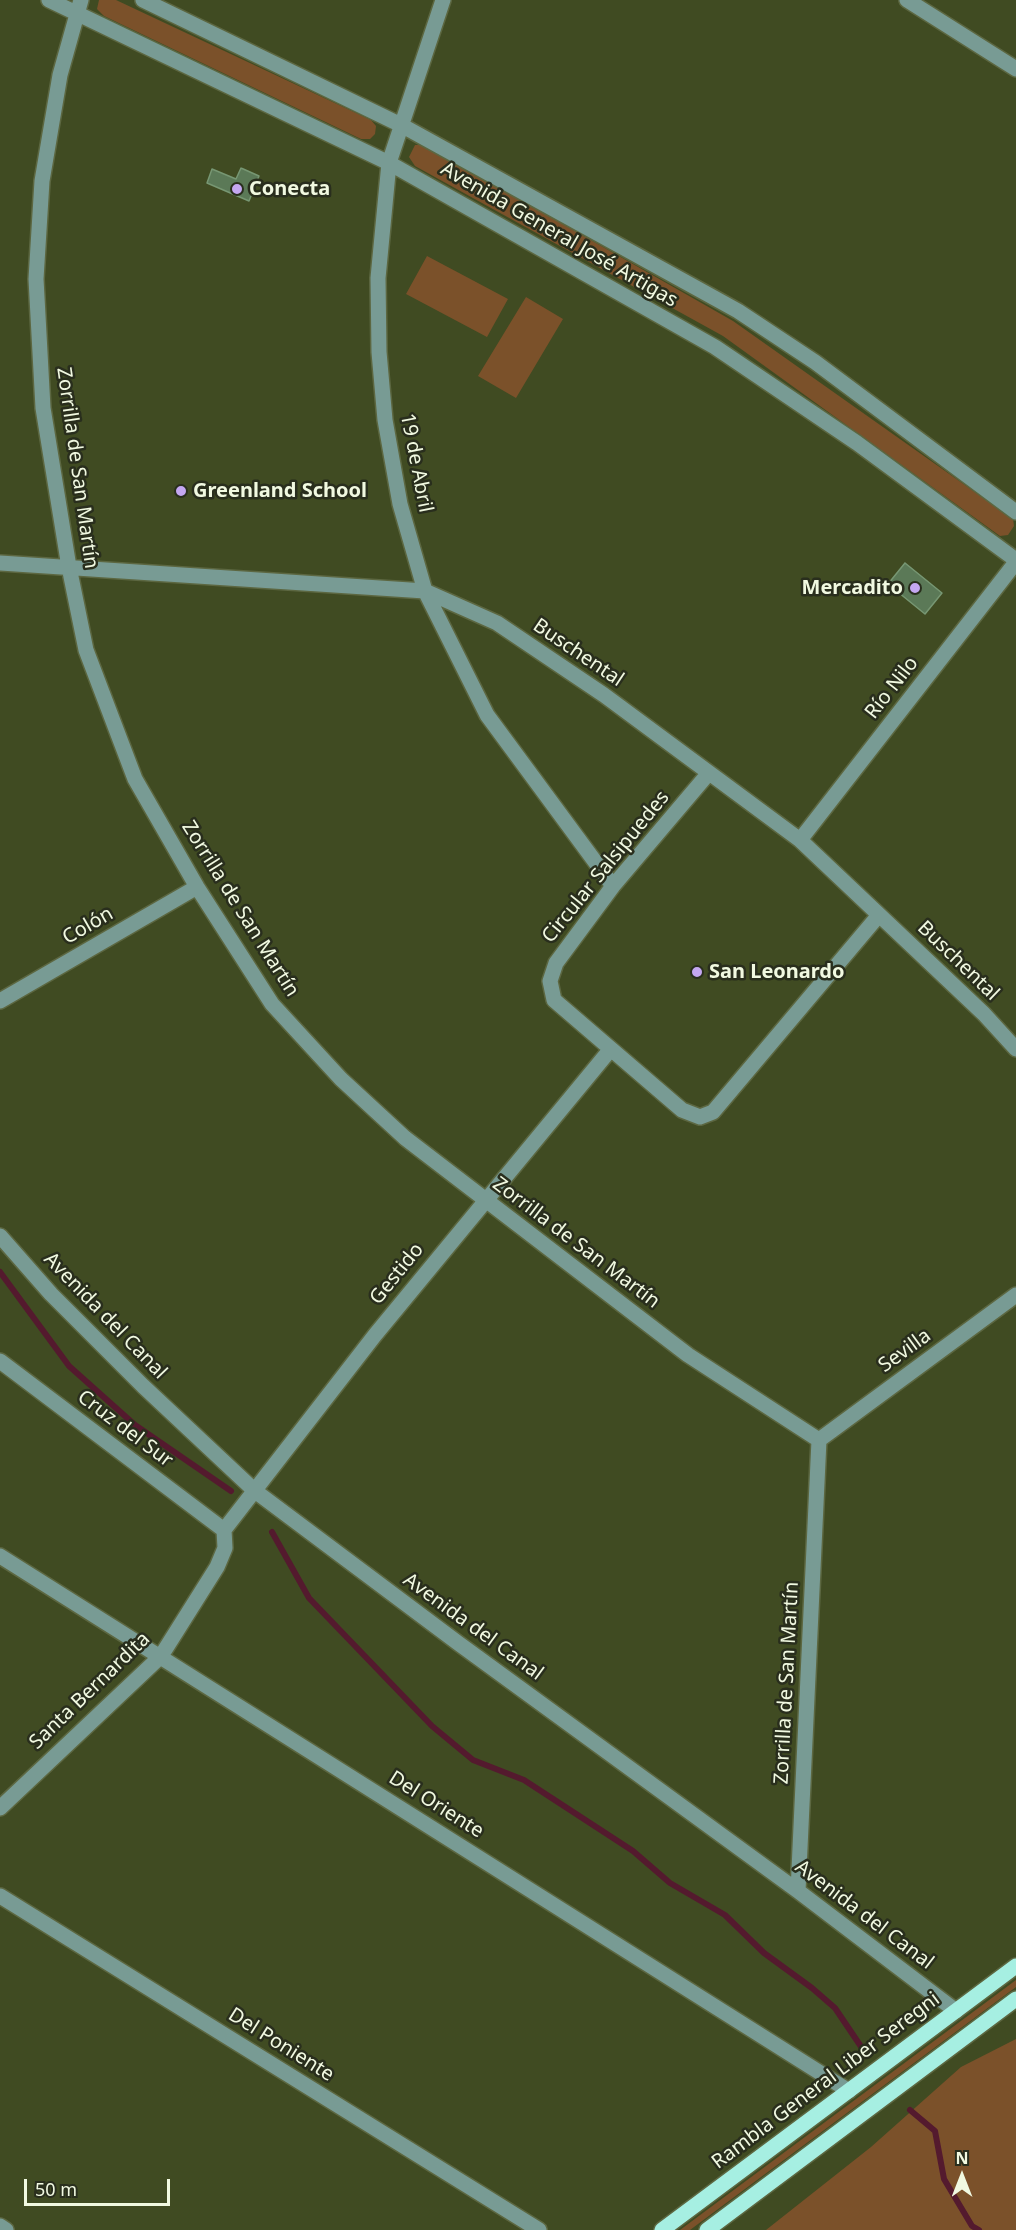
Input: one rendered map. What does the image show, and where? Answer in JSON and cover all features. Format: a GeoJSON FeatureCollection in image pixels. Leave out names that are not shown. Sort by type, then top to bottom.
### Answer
{"type":"FeatureCollection","features":[{"type":"Feature","properties":{"kind":"main road","name":"Rambla General Liber Seregni"},"geometry":{"type":"LineString","coordinates":[[662,2230],[1016,1966]]}},
{"type":"Feature","properties":{"kind":"main road"},"geometry":{"type":"LineString","coordinates":[[707,2230],[1016,1999]]}},
{"type":"Feature","properties":{"kind":"street","name":"Avenida General José Artigas"},"geometry":{"type":"LineString","coordinates":[[49,0],[79,7],[389,163],[715,347],[857,443],[1016,561]]}},
{"type":"Feature","properties":{"kind":"street","name":"Avenida General José Artigas"},"geometry":{"type":"LineString","coordinates":[[143,0],[401,124],[738,311],[815,362],[1016,512]]}},
{"type":"Feature","properties":{"kind":"street","name":"19 de Abril"},"geometry":{"type":"LineString","coordinates":[[443,0],[389,163],[378,278],[379,352],[385,420],[400,504],[426,591],[487,715],[613,886]]}},
{"type":"Feature","properties":{"kind":"street"},"geometry":{"type":"LineString","coordinates":[[907,0],[1016,69]]}},
{"type":"Feature","properties":{"kind":"street","name":"Zorrilla de San Martín"},"geometry":{"type":"LineString","coordinates":[[79,7],[60,75],[42,181],[36,279],[43,408],[69,567],[86,650],[135,779],[197,887],[272,1004],[333,1071],[405,1138],[688,1355],[819,1440],[798,1891]]}},
{"type":"Feature","properties":{"kind":"street","name":"Río Nilo"},"geometry":{"type":"LineString","coordinates":[[800,840],[1016,561]]}},
{"type":"Feature","properties":{"kind":"street","name":"Buschental"},"geometry":{"type":"LineString","coordinates":[[0,563],[426,591],[497,623],[604,695],[800,840],[984,1014],[1016,1049]]}},
{"type":"Feature","properties":{"kind":"street","name":"Circular Salsipuedes"},"geometry":{"type":"LineString","coordinates":[[708,774],[613,886],[556,963],[550,981],[554,1000],[682,1110],[700,1117],[713,1112],[879,915]]}},
{"type":"Feature","properties":{"kind":"street","name":"Colón"},"geometry":{"type":"LineString","coordinates":[[0,1001],[197,887]]}},
{"type":"Feature","properties":{"kind":"street","name":"Gestido"},"geometry":{"type":"LineString","coordinates":[[224,1530],[375,1335],[610,1050]]}},
{"type":"Feature","properties":{"kind":"street","name":"Avenida del Canal"},"geometry":{"type":"LineString","coordinates":[[0,1236],[51,1294],[143,1386],[255,1491],[458,1643],[798,1891],[956,2012]]}},
{"type":"Feature","properties":{"kind":"street","name":"Sevilla"},"geometry":{"type":"LineString","coordinates":[[819,1440],[1016,1295]]}},
{"type":"Feature","properties":{"kind":"street","name":"Cruz del Sur"},"geometry":{"type":"LineString","coordinates":[[0,1361],[224,1530]]}},
{"type":"Feature","properties":{"kind":"street","name":"Santa Bernardita"},"geometry":{"type":"LineString","coordinates":[[0,1808],[161,1656],[218,1567],[225,1548],[224,1530]]}},
{"type":"Feature","properties":{"kind":"street","name":"Del Oriente"},"geometry":{"type":"LineString","coordinates":[[0,1556],[849,2091]]}},
{"type":"Feature","properties":{"kind":"street","name":"Del Poniente"},"geometry":{"type":"LineString","coordinates":[[0,1896],[539,2230]]}},
{"type":"Feature","properties":{"kind":"street"},"geometry":{"type":"LineString","coordinates":[[0,2226],[6,2230]]}},
{"type":"Feature","properties":{"kind":"shaded area"},"geometry":{"type":"Polygon","coordinates":[[[99,0],[116,0],[371,120],[376,126],[375,134],[370,139],[361,139],[104,16],[97,9],[99,0]]]}},
{"type":"Feature","properties":{"kind":"shaded area"},"geometry":{"type":"Polygon","coordinates":[[[415,145],[424,145],[733,321],[1013,519],[1014,526],[1008,535],[1000,536],[723,336],[415,166],[409,157],[415,145]]]}},
{"type":"Feature","properties":{"kind":"shaded area"},"geometry":{"type":"Polygon","coordinates":[[[427,256],[508,299],[487,337],[406,294],[427,256]]]}},
{"type":"Feature","properties":{"kind":"shaded area"},"geometry":{"type":"Polygon","coordinates":[[[526,297],[563,319],[516,398],[478,376],[526,297]]]}},
{"type":"Feature","properties":{"kind":"shaded area"},"geometry":{"type":"Polygon","coordinates":[[[1016,1980],[1016,1987],[690,2230],[680,2230],[1016,1980]]]}},
{"type":"Feature","properties":{"kind":"shaded area"},"geometry":{"type":"Polygon","coordinates":[[[1016,2039],[1016,2230],[766,2230],[871,2147],[961,2067],[1016,2039]]]}},
{"type":"Feature","properties":{"kind":"building","name":"Conecta"},"geometry":{"type":"Polygon","coordinates":[[[241,168],[259,176],[249,201],[207,183],[212,169],[236,179],[241,168]]]}},
{"type":"Feature","properties":{"kind":"building","name":"Mercadito"},"geometry":{"type":"Polygon","coordinates":[[[905,563],[942,593],[925,614],[888,584],[905,563]]]}},
{"type":"Feature","properties":{"kind":"waterway"},"geometry":{"type":"LineString","coordinates":[[0,1272],[69,1366],[135,1425],[231,1491]]}},
{"type":"Feature","properties":{"kind":"waterway"},"geometry":{"type":"LineString","coordinates":[[272,1532],[309,1598],[432,1726],[473,1760],[524,1780],[633,1851],[670,1883],[725,1915],[764,1953],[835,2008],[864,2051]]}},
{"type":"Feature","properties":{"kind":"waterway"},"geometry":{"type":"LineString","coordinates":[[910,2110],[935,2131],[944,2179],[972,2226],[979,2230]]}},
{"type":"Feature","properties":{"kind":"place","name":"Conecta"},"geometry":{"type":"Point","coordinates":[237,189]}},
{"type":"Feature","properties":{"kind":"place","name":"Greenland School"},"geometry":{"type":"Point","coordinates":[181,491]}},
{"type":"Feature","properties":{"kind":"place","name":"Mercadito"},"geometry":{"type":"Point","coordinates":[915,588]}},
{"type":"Feature","properties":{"kind":"place","name":"San Leonardo"},"geometry":{"type":"Point","coordinates":[697,972]}}]}
